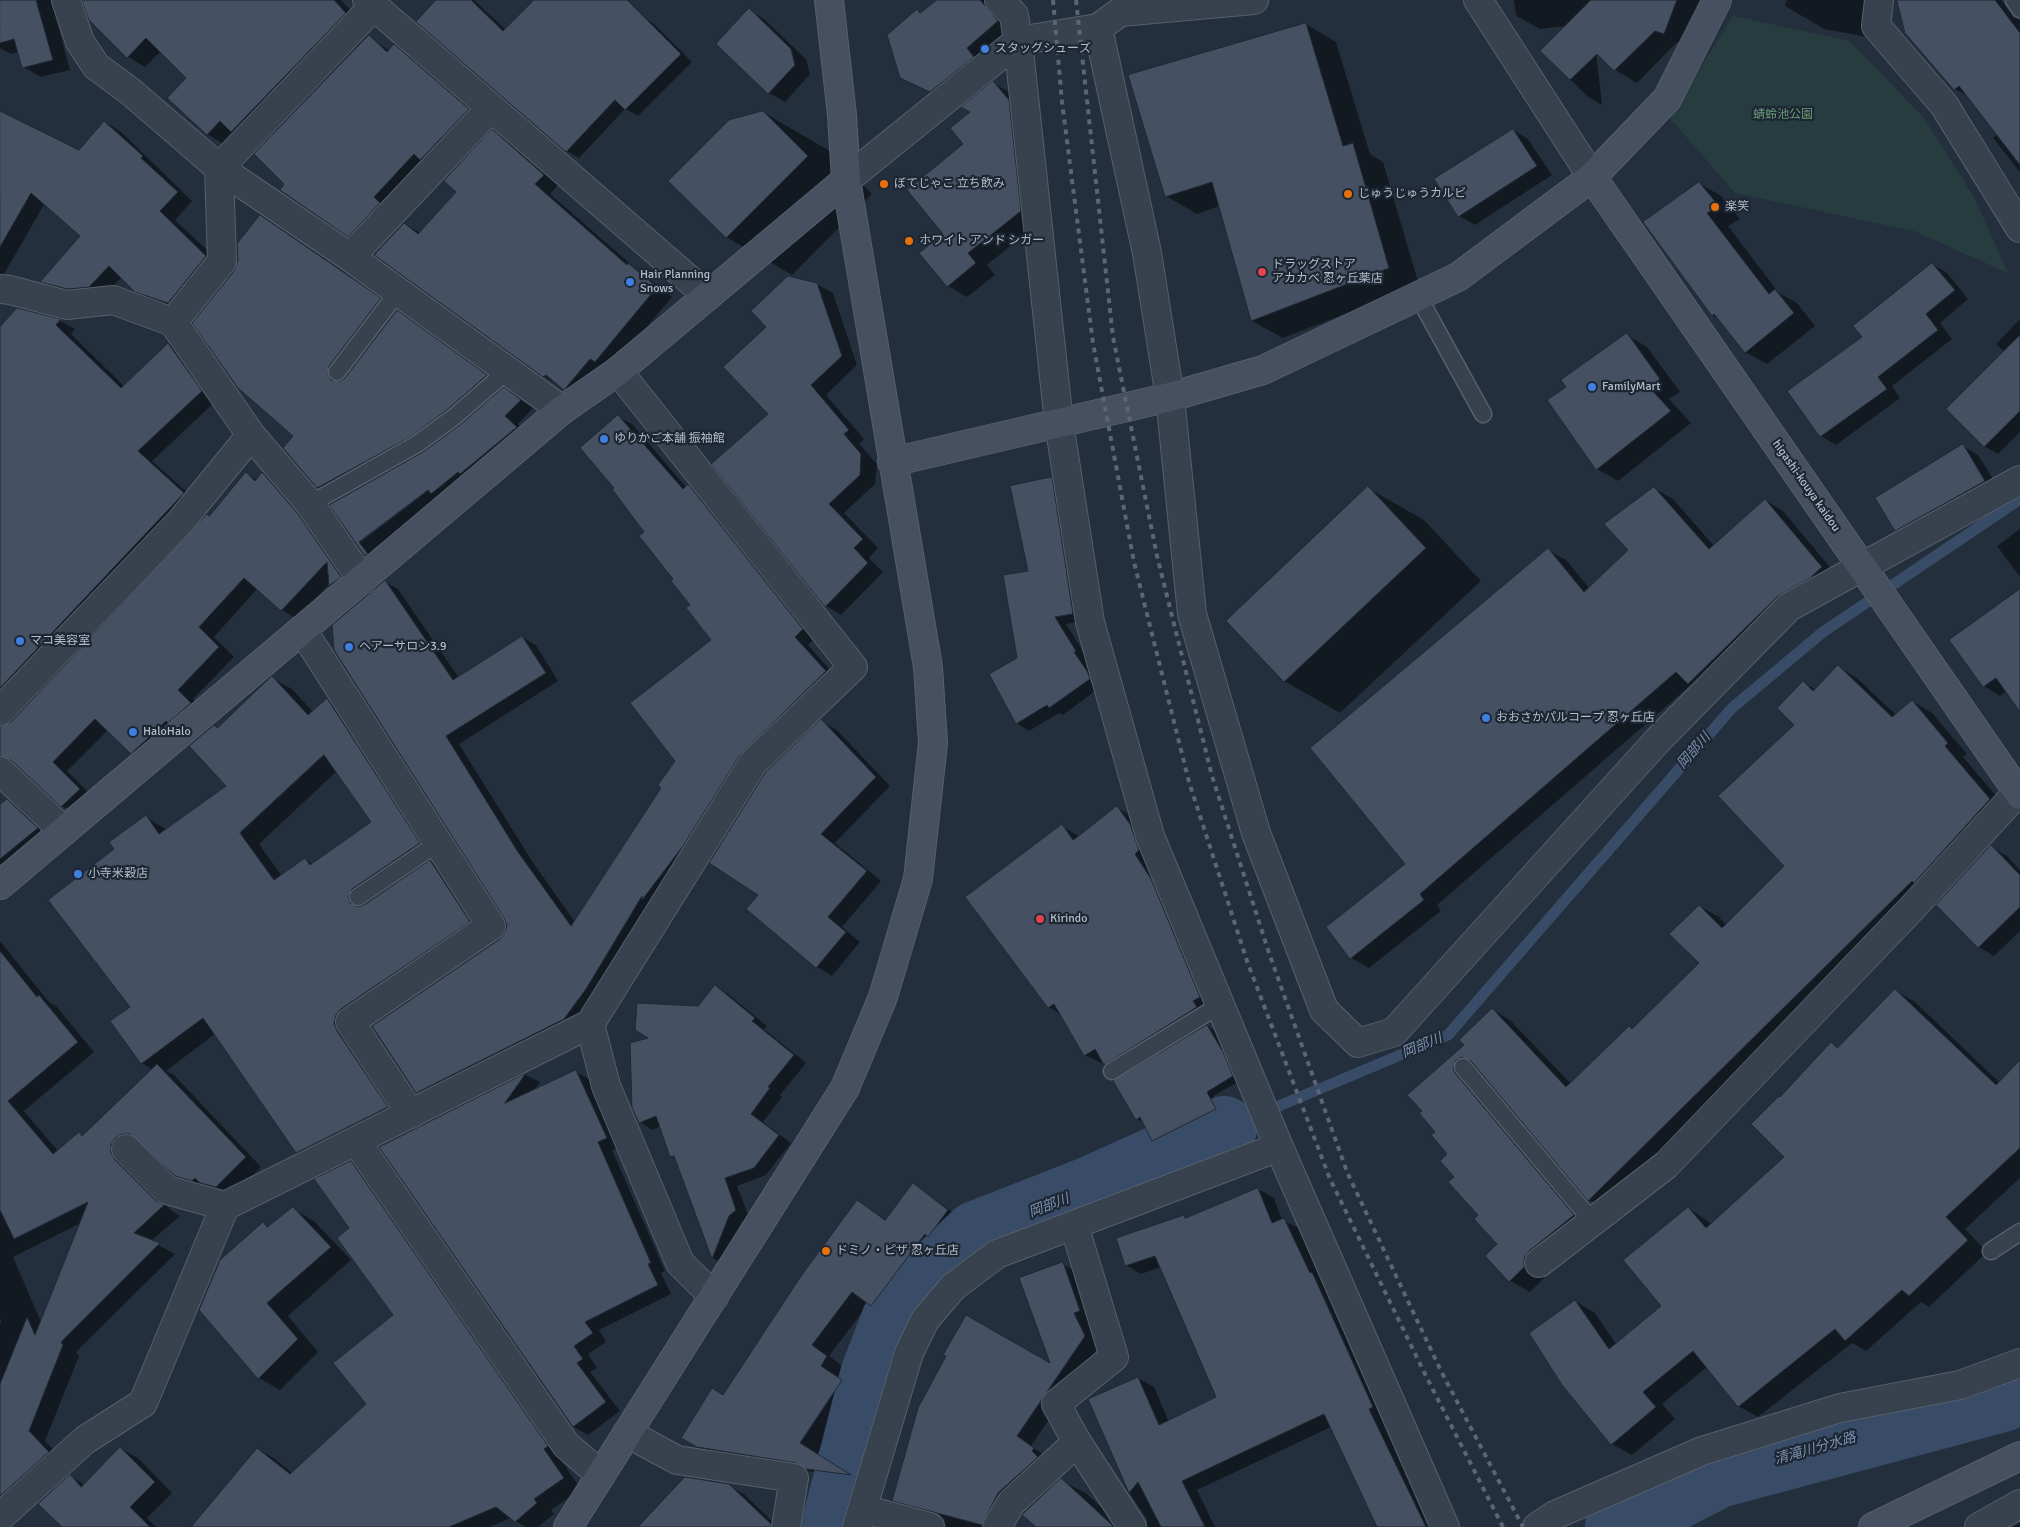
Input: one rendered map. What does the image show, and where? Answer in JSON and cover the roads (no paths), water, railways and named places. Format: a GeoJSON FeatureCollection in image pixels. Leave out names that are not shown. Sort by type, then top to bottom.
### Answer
{"type":"FeatureCollection","features":[{"type":"Feature","properties":{"kind":"street"},"geometry":{"type":"LineString","coordinates":[[66,0],[80,42],[96,66],[131,92],[219,168],[350,257],[562,410]]}},
{"type":"Feature","properties":{"kind":"street"},"geometry":{"type":"LineString","coordinates":[[568,1527],[845,1088],[883,997],[918,879],[933,743],[928,667],[846,180],[842,115],[829,0]]}},
{"type":"Feature","properties":{"kind":"street"},"geometry":{"type":"LineString","coordinates":[[1000,0],[1014,15],[1018,40],[1059,423],[1090,622],[1150,836],[1275,1140],[1445,1527]]}},
{"type":"Feature","properties":{"kind":"street"},"geometry":{"type":"LineString","coordinates":[[0,885],[562,410],[618,371],[846,180],[1018,40],[1098,28],[1120,12],[1254,0]]}},
{"type":"Feature","properties":{"kind":"street"},"geometry":{"type":"LineString","coordinates":[[1478,0],[1592,177]]}},
{"type":"Feature","properties":{"kind":"street"},"geometry":{"type":"LineString","coordinates":[[892,462],[1170,397],[1263,370],[1458,277],[1592,177],[1667,99],[1717,0]]}},
{"type":"Feature","properties":{"kind":"street"},"geometry":{"type":"LineString","coordinates":[[1879,0],[1876,26],[1944,105],[2017,216]]}},
{"type":"Feature","properties":{"kind":"street"},"geometry":{"type":"LineString","coordinates":[[173,322],[222,261],[219,168],[370,3],[708,296]]}},
{"type":"Feature","properties":{"kind":"street"},"geometry":{"type":"LineString","coordinates":[[1098,28],[1147,253],[1170,397],[1192,614],[1256,833],[1324,1010],[1358,1043],[1394,1032],[1658,740],[1789,607],[1866,574],[2020,480]]}},
{"type":"Feature","properties":{"kind":"street"},"geometry":{"type":"LineString","coordinates":[[350,257],[491,108]]}},
{"type":"Feature","properties":{"kind":"street","name":"higashi-kouya kaidou"},"geometry":{"type":"LineString","coordinates":[[1592,177],[2019,793]]}},
{"type":"Feature","properties":{"kind":"street"},"geometry":{"type":"LineString","coordinates":[[0,289],[67,305],[112,300],[173,322],[251,435],[310,504],[362,580]]}},
{"type":"Feature","properties":{"kind":"street"},"geometry":{"type":"LineString","coordinates":[[11,1527],[0,1516],[85,1440],[143,1403],[225,1206],[590,1024],[753,763],[853,667],[618,371]]}},
{"type":"Feature","properties":{"kind":"street"},"geometry":{"type":"LineString","coordinates":[[0,711],[180,521],[251,435]]}},
{"type":"Feature","properties":{"kind":"street"},"geometry":{"type":"LineString","coordinates":[[303,630],[491,926],[350,1022],[411,1114]]}},
{"type":"Feature","properties":{"kind":"street"},"geometry":{"type":"LineString","coordinates":[[0,770],[64,831]]}},
{"type":"Feature","properties":{"kind":"street"},"geometry":{"type":"LineString","coordinates":[[1539,1263],[1666,1165],[1914,906],[2019,793]]}},
{"type":"Feature","properties":{"kind":"street"},"geometry":{"type":"LineString","coordinates":[[590,1024],[606,1086],[680,1263],[714,1297]]}},
{"type":"Feature","properties":{"kind":"street"},"geometry":{"type":"LineString","coordinates":[[930,1527],[860,1518],[909,1353],[925,1320],[953,1287],[997,1254],[1275,1140]]}},
{"type":"Feature","properties":{"kind":"street"},"geometry":{"type":"LineString","coordinates":[[356,1141],[566,1445],[601,1475]]}},
{"type":"Feature","properties":{"kind":"street"},"geometry":{"type":"LineString","coordinates":[[126,1149],[167,1190],[225,1206]]}},
{"type":"Feature","properties":{"kind":"street"},"geometry":{"type":"LineString","coordinates":[[1074,1224],[1114,1358],[1056,1404],[1077,1442],[1132,1527]]}},
{"type":"Feature","properties":{"kind":"street"},"geometry":{"type":"LineString","coordinates":[[1537,1527],[1555,1515],[1702,1451],[1840,1408],[1960,1385],[2020,1363]]}},
{"type":"Feature","properties":{"kind":"street"},"geometry":{"type":"LineString","coordinates":[[628,1433],[677,1460],[794,1478],[786,1527]]}},
{"type":"Feature","properties":{"kind":"street"},"geometry":{"type":"LineString","coordinates":[[997,1527],[1011,1503],[1077,1442]]}},
{"type":"Feature","properties":{"kind":"street"},"geometry":{"type":"LineString","coordinates":[[1873,1527],[2020,1456]]}},
{"type":"Feature","properties":{"kind":"street"},"geometry":{"type":"LineString","coordinates":[[1979,1527],[2020,1504]]}},
{"type":"Feature","properties":{"kind":"lane"},"geometry":{"type":"LineString","coordinates":[[2014,0],[2020,8]]}},
{"type":"Feature","properties":{"kind":"lane"},"geometry":{"type":"LineString","coordinates":[[337,372],[398,292]]}},
{"type":"Feature","properties":{"kind":"lane"},"geometry":{"type":"LineString","coordinates":[[1418,296],[1483,414]]}},
{"type":"Feature","properties":{"kind":"lane"},"geometry":{"type":"LineString","coordinates":[[310,504],[417,444],[454,418],[507,371]]}},
{"type":"Feature","properties":{"kind":"lane"},"geometry":{"type":"LineString","coordinates":[[358,897],[438,842]]}},
{"type":"Feature","properties":{"kind":"lane"},"geometry":{"type":"LineString","coordinates":[[1112,1071],[1220,1005]]}},
{"type":"Feature","properties":{"kind":"lane"},"geometry":{"type":"LineString","coordinates":[[1463,1067],[1592,1221]]}},
{"type":"Feature","properties":{"kind":"lane"},"geometry":{"type":"LineString","coordinates":[[1991,1251],[2020,1232]]}},
{"type":"Feature","properties":{"kind":"waterway","name":"岡部川"},"geometry":{"type":"LineString","coordinates":[[1224,1129],[1448,1035],[1732,708],[1823,632],[2020,499]]}},
{"type":"Feature","properties":{"kind":"waterway","name":"岡部川"},"geometry":{"type":"LineString","coordinates":[[834,1527],[873,1375],[894,1320],[924,1284],[976,1234],[1086,1191],[1224,1129]]}},
{"type":"Feature","properties":{"kind":"waterway","name":"清滝川分水路"},"geometry":{"type":"LineString","coordinates":[[1618,1527],[1718,1475],[2002,1399],[2020,1391]]}},
{"type":"Feature","properties":{"kind":"railway"},"geometry":{"type":"LineString","coordinates":[[1053,0],[1062,102],[1093,343],[1134,562],[1189,782],[1247,961],[1330,1179],[1427,1378],[1503,1527]]}},
{"type":"Feature","properties":{"kind":"railway"},"geometry":{"type":"LineString","coordinates":[[1076,0],[1113,337],[1157,556],[1212,776],[1269,953],[1347,1172],[1441,1371],[1523,1527]]}},
{"type":"Feature","properties":{"kind":"place","name":"スタッグシューズ"},"geometry":{"type":"Point","coordinates":[985,49]}},
{"type":"Feature","properties":{"kind":"place","name":"ぼてじゃこ 立ち飲み"},"geometry":{"type":"Point","coordinates":[884,184]}},
{"type":"Feature","properties":{"kind":"place","name":"じゅうじゅうカルビ"},"geometry":{"type":"Point","coordinates":[1348,194]}},
{"type":"Feature","properties":{"kind":"place","name":"楽笑"},"geometry":{"type":"Point","coordinates":[1715,207]}},
{"type":"Feature","properties":{"kind":"place","name":"ホワイト アンド シガー"},"geometry":{"type":"Point","coordinates":[909,241]}},
{"type":"Feature","properties":{"kind":"place","name":"ドラッグストア アカカベ 忍ヶ丘薬店"},"geometry":{"type":"Point","coordinates":[1262,272]}},
{"type":"Feature","properties":{"kind":"place","name":"Hair Planning Snows"},"geometry":{"type":"Point","coordinates":[630,282]}},
{"type":"Feature","properties":{"kind":"place","name":"FamilyMart"},"geometry":{"type":"Point","coordinates":[1592,387]}},
{"type":"Feature","properties":{"kind":"place","name":"ゆりかご本舗 振袖館"},"geometry":{"type":"Point","coordinates":[604,439]}},
{"type":"Feature","properties":{"kind":"place","name":"マコ美容室"},"geometry":{"type":"Point","coordinates":[20,641]}},
{"type":"Feature","properties":{"kind":"place","name":"ヘアーサロン3.9"},"geometry":{"type":"Point","coordinates":[349,647]}},
{"type":"Feature","properties":{"kind":"place","name":"おおさかパルコープ 忍ヶ丘店"},"geometry":{"type":"Point","coordinates":[1486,718]}},
{"type":"Feature","properties":{"kind":"place","name":"HaloHalo"},"geometry":{"type":"Point","coordinates":[133,732]}},
{"type":"Feature","properties":{"kind":"place","name":"小寺米穀店"},"geometry":{"type":"Point","coordinates":[78,874]}},
{"type":"Feature","properties":{"kind":"place","name":"Kirindo"},"geometry":{"type":"Point","coordinates":[1040,919]}},
{"type":"Feature","properties":{"kind":"place","name":"ドミノ・ピザ 忍ヶ丘店"},"geometry":{"type":"Point","coordinates":[826,1251]}},
{"type":"Feature","properties":{"kind":"park label","name":"蜻蛉池公園"},"geometry":{"type":"Point","coordinates":[1783,115]}}]}
